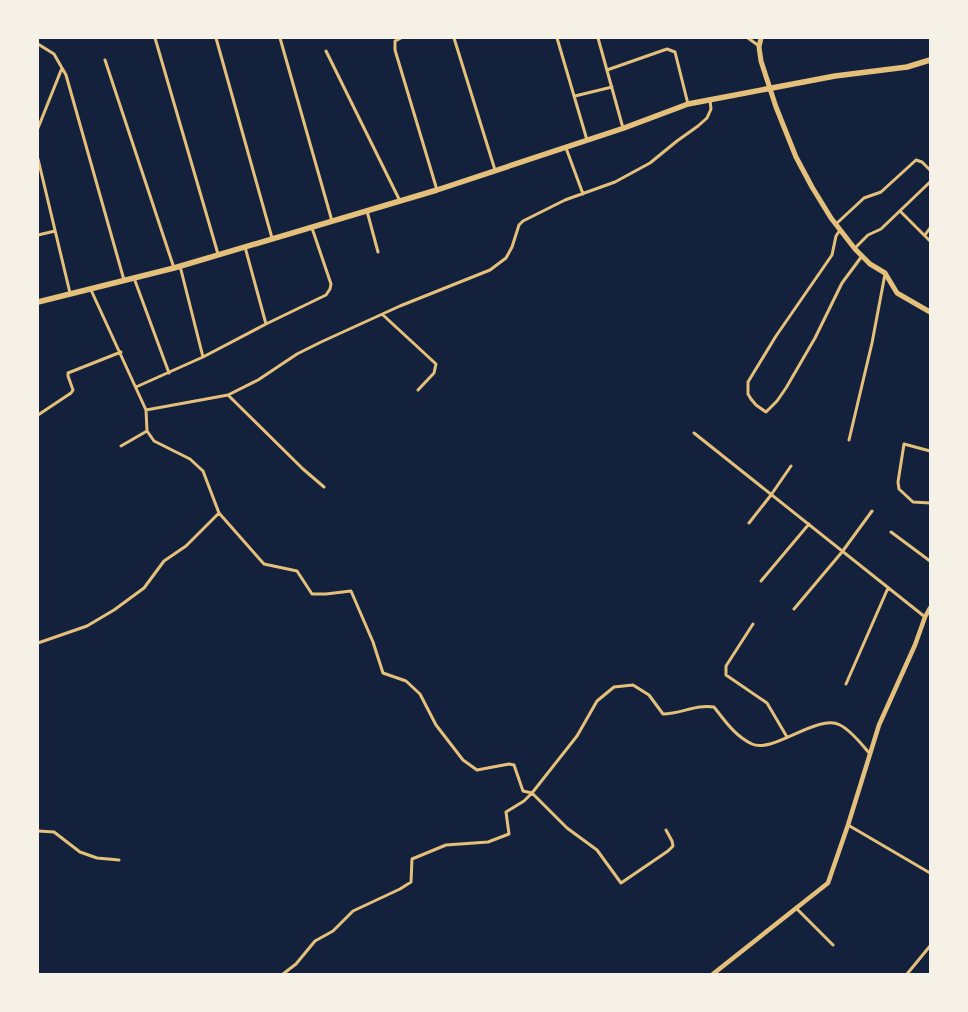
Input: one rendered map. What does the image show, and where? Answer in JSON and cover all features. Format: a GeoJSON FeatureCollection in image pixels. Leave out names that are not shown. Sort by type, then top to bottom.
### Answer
{"type":"FeatureCollection","features":[{"type":"Feature","properties":{"kind":"highway"},"geometry":{"type":"LineString","coordinates":[[38,302],[177,267],[437,190],[566,148],[688,104],[835,76],[907,66],[930,60]]}},
{"type":"Feature","properties":{"kind":"main road"},"geometry":{"type":"LineString","coordinates":[[761,38],[759,47],[769,88],[796,158],[812,187],[855,249],[885,273],[897,293],[930,312]]}},
{"type":"Feature","properties":{"kind":"street"},"geometry":{"type":"LineString","coordinates":[[155,38],[218,254]]}},
{"type":"Feature","properties":{"kind":"street"},"geometry":{"type":"LineString","coordinates":[[216,38],[272,238]]}},
{"type":"Feature","properties":{"kind":"street"},"geometry":{"type":"LineString","coordinates":[[280,38],[332,221]]}},
{"type":"Feature","properties":{"kind":"street"},"geometry":{"type":"LineString","coordinates":[[401,38],[395,41],[395,50],[437,190]]}},
{"type":"Feature","properties":{"kind":"street"},"geometry":{"type":"LineString","coordinates":[[454,38],[495,170]]}},
{"type":"Feature","properties":{"kind":"street"},"geometry":{"type":"LineString","coordinates":[[557,38],[587,140]]}},
{"type":"Feature","properties":{"kind":"street"},"geometry":{"type":"LineString","coordinates":[[598,38],[624,128]]}},
{"type":"Feature","properties":{"kind":"street"},"geometry":{"type":"LineString","coordinates":[[748,38],[759,47]]}},
{"type":"Feature","properties":{"kind":"street"},"geometry":{"type":"LineString","coordinates":[[38,44],[54,54],[62,68],[76,108],[124,280]]}},
{"type":"Feature","properties":{"kind":"street"},"geometry":{"type":"LineString","coordinates":[[607,70],[667,49],[675,52],[688,104]]}},
{"type":"Feature","properties":{"kind":"street"},"geometry":{"type":"LineString","coordinates":[[326,51],[400,201]]}},
{"type":"Feature","properties":{"kind":"street"},"geometry":{"type":"LineString","coordinates":[[105,60],[177,267],[203,357]]}},
{"type":"Feature","properties":{"kind":"street"},"geometry":{"type":"LineString","coordinates":[[38,128],[62,68]]}},
{"type":"Feature","properties":{"kind":"street"},"geometry":{"type":"LineString","coordinates":[[575,96],[612,87]]}},
{"type":"Feature","properties":{"kind":"street"},"geometry":{"type":"LineString","coordinates":[[146,410],[228,396],[258,380],[297,354],[400,306],[490,270],[506,258],[512,247],[519,225],[523,221],[565,200],[615,182],[650,163],[707,118],[711,109],[710,99]]}},
{"type":"Feature","properties":{"kind":"street"},"geometry":{"type":"LineString","coordinates":[[566,148],[583,194]]}},
{"type":"Feature","properties":{"kind":"street"},"geometry":{"type":"LineString","coordinates":[[38,158],[70,294]]}},
{"type":"Feature","properties":{"kind":"street"},"geometry":{"type":"LineString","coordinates":[[836,224],[864,198],[881,192],[916,160],[922,162],[930,170]]}},
{"type":"Feature","properties":{"kind":"street"},"geometry":{"type":"LineString","coordinates":[[855,249],[868,236],[881,229],[930,182]]}},
{"type":"Feature","properties":{"kind":"street"},"geometry":{"type":"LineString","coordinates":[[367,211],[378,252]]}},
{"type":"Feature","properties":{"kind":"street"},"geometry":{"type":"LineString","coordinates":[[900,211],[930,241]]}},
{"type":"Feature","properties":{"kind":"street"},"geometry":{"type":"LineString","coordinates":[[136,387],[203,357],[326,295],[331,284],[311,227]]}},
{"type":"Feature","properties":{"kind":"street"},"geometry":{"type":"LineString","coordinates":[[925,235],[930,228]]}},
{"type":"Feature","properties":{"kind":"street"},"geometry":{"type":"LineString","coordinates":[[840,230],[836,236],[832,255],[776,336],[748,382],[748,394],[751,399],[766,412],[786,388],[815,338],[842,283],[862,256]]}},
{"type":"Feature","properties":{"kind":"street"},"geometry":{"type":"LineString","coordinates":[[38,236],[55,231]]}},
{"type":"Feature","properties":{"kind":"street"},"geometry":{"type":"LineString","coordinates":[[245,246],[266,324]]}},
{"type":"Feature","properties":{"kind":"street"},"geometry":{"type":"LineString","coordinates":[[849,440],[872,343],[885,273]]}},
{"type":"Feature","properties":{"kind":"street"},"geometry":{"type":"LineString","coordinates":[[134,278],[169,373]]}},
{"type":"Feature","properties":{"kind":"street"},"geometry":{"type":"LineString","coordinates":[[90,289],[121,352],[146,410],[147,431],[154,440],[190,459],[203,472],[219,513],[264,564],[297,571],[312,594],[351,590],[373,642],[383,673],[406,681],[420,694],[436,725],[462,760],[477,770],[510,764],[514,765],[524,791],[532,793],[567,828],[597,850],[621,883],[673,846],[666,830]]}},
{"type":"Feature","properties":{"kind":"street"},"geometry":{"type":"LineString","coordinates":[[383,315],[436,364],[434,373],[418,390]]}},
{"type":"Feature","properties":{"kind":"street"},"geometry":{"type":"LineString","coordinates":[[38,415],[71,393],[73,390],[68,373],[121,352]]}},
{"type":"Feature","properties":{"kind":"street"},"geometry":{"type":"LineString","coordinates":[[228,396],[324,487]]}},
{"type":"Feature","properties":{"kind":"street"},"geometry":{"type":"LineString","coordinates":[[121,446],[147,431]]}},
{"type":"Feature","properties":{"kind":"street"},"geometry":{"type":"LineString","coordinates":[[694,433],[925,617]]}},
{"type":"Feature","properties":{"kind":"street"},"geometry":{"type":"LineString","coordinates":[[930,452],[904,444],[898,482],[899,489],[913,502],[930,503]]}},
{"type":"Feature","properties":{"kind":"street"},"geometry":{"type":"LineString","coordinates":[[749,523],[791,466]]}},
{"type":"Feature","properties":{"kind":"street"},"geometry":{"type":"LineString","coordinates":[[794,609],[842,552],[872,511]]}},
{"type":"Feature","properties":{"kind":"street"},"geometry":{"type":"LineString","coordinates":[[38,643],[87,626],[114,610],[144,588],[164,561],[186,546],[219,513]]}},
{"type":"Feature","properties":{"kind":"street"},"geometry":{"type":"LineString","coordinates":[[761,581],[809,524]]}},
{"type":"Feature","properties":{"kind":"street"},"geometry":{"type":"LineString","coordinates":[[892,532],[930,561]]}},
{"type":"Feature","properties":{"kind":"street"},"geometry":{"type":"LineString","coordinates":[[846,684],[888,588]]}},
{"type":"Feature","properties":{"kind":"street"},"geometry":{"type":"LineString","coordinates":[[713,974],[828,882],[871,755],[878,725],[930,608]]}},
{"type":"Feature","properties":{"kind":"street"},"geometry":{"type":"LineString","coordinates":[[753,624],[726,666],[726,675],[767,703],[787,737]]}},
{"type":"Feature","properties":{"kind":"street"},"geometry":{"type":"LineString","coordinates":[[283,974],[296,964],[315,941],[333,931],[353,911],[411,882],[412,859],[446,845],[488,842],[509,834],[506,812],[524,801],[532,793],[577,736],[597,701],[614,687],[633,685],[649,695],[663,714],[672,714],[703,705],[714,707],[736,734],[754,746],[768,745],[832,722],[840,725],[871,755]]}},
{"type":"Feature","properties":{"kind":"street"},"geometry":{"type":"LineString","coordinates":[[848,826],[930,873]]}},
{"type":"Feature","properties":{"kind":"street"},"geometry":{"type":"LineString","coordinates":[[38,831],[54,832],[80,852],[97,858],[119,860]]}},
{"type":"Feature","properties":{"kind":"street"},"geometry":{"type":"LineString","coordinates":[[796,908],[833,945]]}},
{"type":"Feature","properties":{"kind":"street"},"geometry":{"type":"LineString","coordinates":[[907,974],[930,946]]}}]}
